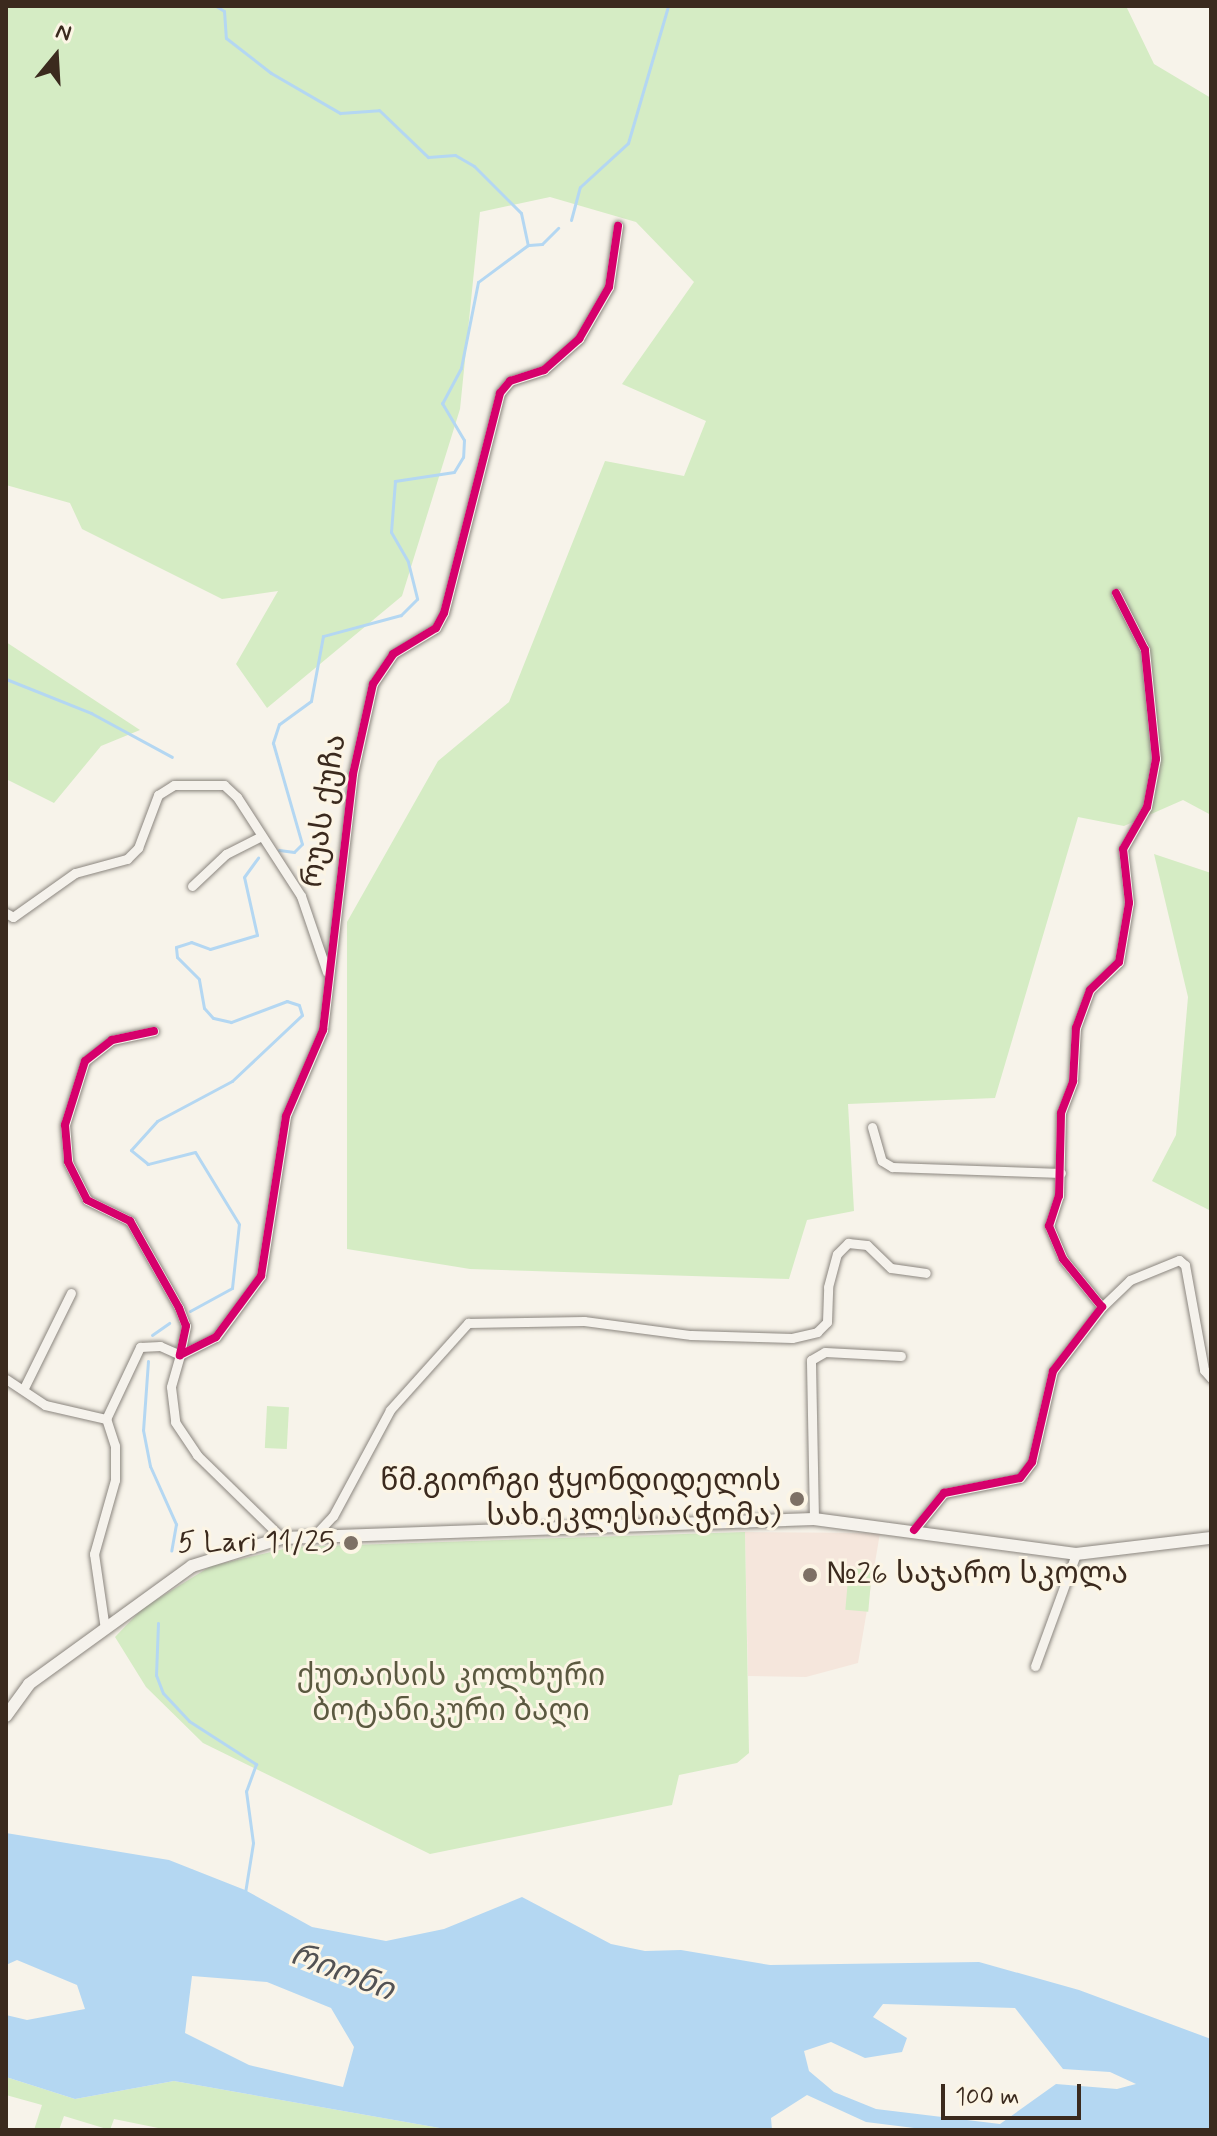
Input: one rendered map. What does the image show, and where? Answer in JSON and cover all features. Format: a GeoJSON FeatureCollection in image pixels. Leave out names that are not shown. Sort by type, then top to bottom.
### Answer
{"type":"FeatureCollection","features":[{"type":"Feature","properties":{"kind":"main road"},"geometry":{"type":"LineString","coordinates":[[6,1716],[29,1684],[192,1566],[282,1538],[814,1519],[1076,1554],[1211,1538]]}},
{"type":"Feature","properties":{"kind":"street","name":"რუას ქუჩა"},"geometry":{"type":"LineString","coordinates":[[180,1355],[216,1337],[261,1276],[279,1146],[323,1030],[327,972],[353,774],[373,684],[393,654],[436,628],[444,613],[500,393],[510,381],[544,370],[579,339],[609,287],[618,226]]}},
{"type":"Feature","properties":{"kind":"street"},"geometry":{"type":"LineString","coordinates":[[1102,1307],[1055,1247],[1049,1226],[1061,1173],[1061,1113],[1073,1081],[1076,1028],[1090,990],[1119,962],[1129,903],[1123,849],[1143,821],[1156,759],[1145,650],[1116,593]]}},
{"type":"Feature","properties":{"kind":"street"},"geometry":{"type":"LineString","coordinates":[[6,913],[13,917],[75,873],[127,859],[138,848],[158,795],[174,785],[224,785],[237,797],[258,838],[309,911],[313,944],[327,972]]}},
{"type":"Feature","properties":{"kind":"street"},"geometry":{"type":"LineString","coordinates":[[192,886],[226,854],[258,838]]}},
{"type":"Feature","properties":{"kind":"street"},"geometry":{"type":"LineString","coordinates":[[154,1031],[112,1040],[85,1061],[65,1125],[68,1162],[87,1200],[130,1221],[179,1308],[186,1326],[171,1387],[175,1422],[197,1455],[282,1538]]}},
{"type":"Feature","properties":{"kind":"street"},"geometry":{"type":"LineString","coordinates":[[872,1127],[882,1161],[892,1167],[1061,1173]]}},
{"type":"Feature","properties":{"kind":"street"},"geometry":{"type":"LineString","coordinates":[[315,1535],[333,1516],[390,1410],[468,1323],[584,1321],[691,1335],[792,1338],[817,1332],[827,1322],[828,1287],[837,1254],[848,1243],[867,1245],[891,1268],[926,1273]]}},
{"type":"Feature","properties":{"kind":"street"},"geometry":{"type":"LineString","coordinates":[[914,1530],[944,1493],[1020,1478],[1032,1462],[1053,1371],[1102,1307],[1130,1280],[1179,1260],[1185,1265],[1204,1370],[1211,1378]]}},
{"type":"Feature","properties":{"kind":"street"},"geometry":{"type":"LineString","coordinates":[[24,1388],[71,1293]]}},
{"type":"Feature","properties":{"kind":"street"},"geometry":{"type":"LineString","coordinates":[[105,1629],[94,1554],[115,1480],[106,1419],[140,1347],[160,1346],[180,1355]]}},
{"type":"Feature","properties":{"kind":"street"},"geometry":{"type":"LineString","coordinates":[[814,1519],[811,1360],[825,1352],[901,1356]]}},
{"type":"Feature","properties":{"kind":"street"},"geometry":{"type":"LineString","coordinates":[[6,1379],[24,1388],[45,1405],[106,1419]]}},
{"type":"Feature","properties":{"kind":"street"},"geometry":{"type":"LineString","coordinates":[[1035,1666],[1076,1554]]}},
{"type":"Feature","properties":{"kind":"shaded area","name":"№26 საჯარო სკოლა"},"geometry":{"type":"Polygon","coordinates":[[[745,1532],[880,1533],[858,1663],[806,1677],[748,1676],[745,1532]]]}},
{"type":"Feature","properties":{"kind":"green space"},"geometry":{"type":"Polygon","coordinates":[[[6,6],[1126,6],[1154,64],[1211,98],[1211,815],[1183,800],[1124,826],[1078,817],[995,1098],[848,1104],[854,1211],[807,1220],[789,1279],[470,1269],[347,1249],[347,922],[438,761],[509,702],[605,461],[684,476],[706,421],[622,384],[694,282],[636,222],[550,197],[480,212],[460,409],[402,596],[267,708],[236,664],[278,591],[222,599],[82,529],[70,503],[6,485],[6,6]]]}},
{"type":"Feature","properties":{"kind":"green space"},"geometry":{"type":"Polygon","coordinates":[[[6,642],[140,730],[101,746],[54,803],[6,779],[6,642]]]}},
{"type":"Feature","properties":{"kind":"green space"},"geometry":{"type":"Polygon","coordinates":[[[1154,854],[1211,873],[1211,1211],[1152,1181],[1176,1135],[1188,997],[1154,854]]]}},
{"type":"Feature","properties":{"kind":"green space"},"geometry":{"type":"Polygon","coordinates":[[[267,1406],[289,1407],[287,1449],[265,1448],[267,1406]]]}},
{"type":"Feature","properties":{"kind":"green space","name":"ქუთაისის კოლხური ბოტანიკური ბაღი"},"geometry":{"type":"Polygon","coordinates":[[[745,1532],[749,1753],[737,1763],[679,1775],[672,1805],[430,1854],[203,1743],[146,1687],[115,1637],[143,1608],[211,1566],[292,1547],[745,1532]]]}},
{"type":"Feature","properties":{"kind":"green space"},"geometry":{"type":"Polygon","coordinates":[[[849,1568],[872,1570],[868,1612],[845,1610],[849,1568]]]}},
{"type":"Feature","properties":{"kind":"green space"},"geometry":{"type":"Polygon","coordinates":[[[6,2077],[75,2099],[174,2081],[451,2130],[168,2130],[114,2119],[110,2130],[64,2116],[59,2130],[34,2130],[42,2105],[6,2095],[6,2077]]]}},
{"type":"Feature","properties":{"kind":"water","name":"რიონი"},"geometry":{"type":"Polygon","coordinates":[[[6,1833],[169,1860],[245,1890],[312,1927],[386,1941],[444,1929],[522,1897],[611,1944],[645,1951],[681,1950],[770,1965],[979,1962],[1079,1990],[1211,2039],[1211,2130],[930,2130],[866,2122],[807,2095],[771,2118],[772,2130],[451,2130],[174,2081],[75,2099],[6,2077],[6,2015],[27,2020],[85,2009],[77,1985],[17,1960],[6,1965],[6,1833]],[[192,1976],[185,2033],[249,2065],[343,2087],[354,2047],[331,2008],[267,1982],[192,1976]],[[883,2004],[873,2017],[907,2038],[902,2052],[865,2058],[831,2042],[804,2051],[809,2071],[834,2092],[876,2109],[1000,2124],[1056,2084],[1117,2089],[1136,2084],[1110,2072],[1063,2069],[1015,2008],[883,2004]]]}},
{"type":"Feature","properties":{"kind":"waterway"},"geometry":{"type":"LineString","coordinates":[[216,6],[224,11],[226,38],[271,73],[340,113],[379,110],[428,157],[455,155],[474,166],[521,213],[528,245],[478,282],[461,368],[442,403],[464,440],[463,457],[454,472],[395,481],[391,532],[408,562],[417,599],[401,615],[323,636],[311,701],[279,724],[273,743],[302,844],[294,852],[279,850]]}},
{"type":"Feature","properties":{"kind":"waterway"},"geometry":{"type":"LineString","coordinates":[[571,220],[580,187],[628,143],[668,6]]}},
{"type":"Feature","properties":{"kind":"waterway"},"geometry":{"type":"LineString","coordinates":[[529,245],[542,244],[558,228]]}},
{"type":"Feature","properties":{"kind":"waterway"},"geometry":{"type":"LineString","coordinates":[[6,679],[91,713],[172,757]]}},
{"type":"Feature","properties":{"kind":"waterway"},"geometry":{"type":"LineString","coordinates":[[190,1311],[232,1288],[239,1224],[195,1152],[148,1164],[131,1150],[157,1121],[232,1081],[302,1015],[299,1005],[287,1001],[231,1022],[213,1018],[204,1008],[199,979],[177,957],[176,947],[191,942],[210,949],[257,935],[244,877],[258,858]]}},
{"type":"Feature","properties":{"kind":"waterway"},"geometry":{"type":"LineString","coordinates":[[152,1335],[169,1323]]}},
{"type":"Feature","properties":{"kind":"waterway"},"geometry":{"type":"LineString","coordinates":[[148,1361],[143,1430],[150,1466],[176,1524],[171,1551]]}},
{"type":"Feature","properties":{"kind":"waterway"},"geometry":{"type":"LineString","coordinates":[[158,1623],[156,1675],[163,1693],[189,1721],[256,1764],[246,1791],[253,1843],[245,1893]]}},
{"type":"Feature","properties":{"kind":"cycle path"},"geometry":{"type":"LineString","coordinates":[[154,1031],[112,1040],[85,1061],[65,1125],[68,1162],[87,1200],[130,1221],[179,1308],[186,1326],[180,1355],[216,1337],[261,1276],[286,1116],[323,1030],[353,774],[373,684],[393,654],[436,628],[444,613],[500,393],[510,381],[544,370],[579,339],[609,287],[618,226]]}},
{"type":"Feature","properties":{"kind":"cycle path"},"geometry":{"type":"LineString","coordinates":[[914,1530],[944,1493],[1020,1478],[1032,1462],[1053,1371],[1102,1307],[1063,1259],[1049,1226],[1059,1196],[1061,1113],[1073,1081],[1076,1028],[1090,990],[1119,962],[1129,903],[1123,849],[1147,807],[1156,759],[1145,650],[1116,593]]}},
{"type":"Feature","properties":{"kind":"place","name":"წმ.გიორგი ჭყონდიდელის სახ.ეკლესია(ჭომა)"},"geometry":{"type":"Point","coordinates":[797,1499]}},
{"type":"Feature","properties":{"kind":"place","name":"5 Lari 11/25"},"geometry":{"type":"Point","coordinates":[351,1543]}},
{"type":"Feature","properties":{"kind":"place","name":"№26 საჯარო სკოლა"},"geometry":{"type":"Point","coordinates":[810,1575]}}]}
